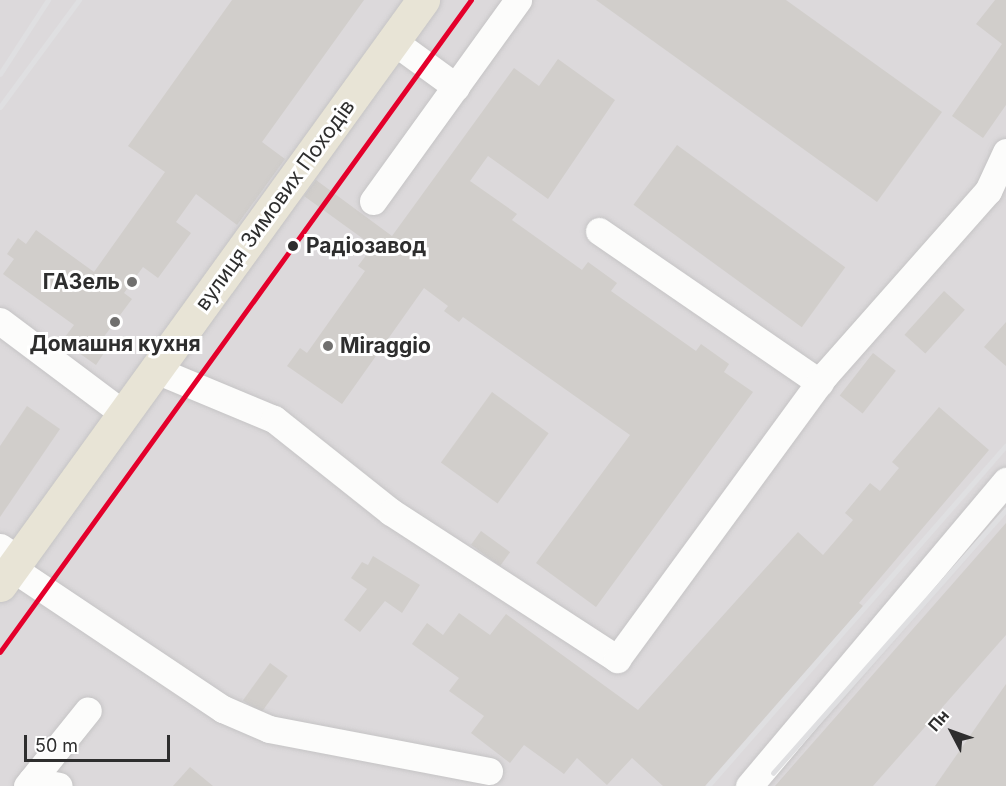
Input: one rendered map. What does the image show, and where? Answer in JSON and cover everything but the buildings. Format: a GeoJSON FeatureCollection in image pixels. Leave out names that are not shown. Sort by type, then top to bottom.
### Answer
{"type":"FeatureCollection","features":[{"type":"Feature","properties":{"kind":"main road","name":"вулиця Зимових Походів"},"geometry":{"type":"LineString","coordinates":[[8,565],[124,414],[423,0]]}},
{"type":"Feature","properties":{"kind":"lane"},"geometry":{"type":"LineString","coordinates":[[373,201],[518,0]]}},
{"type":"Feature","properties":{"kind":"lane"},"geometry":{"type":"LineString","coordinates":[[393,41],[456,87]]}},
{"type":"Feature","properties":{"kind":"lane"},"geometry":{"type":"LineString","coordinates":[[156,370],[274,419],[391,512],[617,659],[820,383],[988,191],[1006,152]]}},
{"type":"Feature","properties":{"kind":"lane"},"geometry":{"type":"LineString","coordinates":[[599,231],[820,383]]}},
{"type":"Feature","properties":{"kind":"lane"},"geometry":{"type":"LineString","coordinates":[[0,321],[124,414]]}},
{"type":"Feature","properties":{"kind":"lane"},"geometry":{"type":"LineString","coordinates":[[749,786],[1006,482]]}},
{"type":"Feature","properties":{"kind":"lane"},"geometry":{"type":"LineString","coordinates":[[8,565],[223,709],[269,729],[489,771]]}},
{"type":"Feature","properties":{"kind":"lane"},"geometry":{"type":"LineString","coordinates":[[29,784],[88,710]]}},
{"type":"Feature","properties":{"kind":"lane"},"geometry":{"type":"LineString","coordinates":[[29,784],[59,786]]}},
{"type":"Feature","properties":{"kind":"shaded area"},"geometry":{"type":"Polygon","coordinates":[[[0,0],[1006,0],[1006,786],[0,786],[0,0]]]}},
{"type":"Feature","properties":{"kind":"railway"},"geometry":{"type":"LineString","coordinates":[[0,74],[48,0]]}},
{"type":"Feature","properties":{"kind":"railway"},"geometry":{"type":"LineString","coordinates":[[0,107],[79,0]]}},
{"type":"Feature","properties":{"kind":"railway"},"geometry":{"type":"LineString","coordinates":[[708,786],[1006,446]]}},
{"type":"Feature","properties":{"kind":"railway"},"geometry":{"type":"LineString","coordinates":[[773,773],[1006,510]]}},
{"type":"Feature","properties":{"kind":"transit line"},"geometry":{"type":"LineString","coordinates":[[0,652],[471,0]]}},
{"type":"Feature","properties":{"kind":"place","name":"Радіозавод"},"geometry":{"type":"Point","coordinates":[293,246]}},
{"type":"Feature","properties":{"kind":"place","name":"ГАЗель"},"geometry":{"type":"Point","coordinates":[132,282]}},
{"type":"Feature","properties":{"kind":"place","name":"Домашня кухня"},"geometry":{"type":"Point","coordinates":[115,322]}},
{"type":"Feature","properties":{"kind":"place","name":"Miraggio"},"geometry":{"type":"Point","coordinates":[328,346]}}]}
